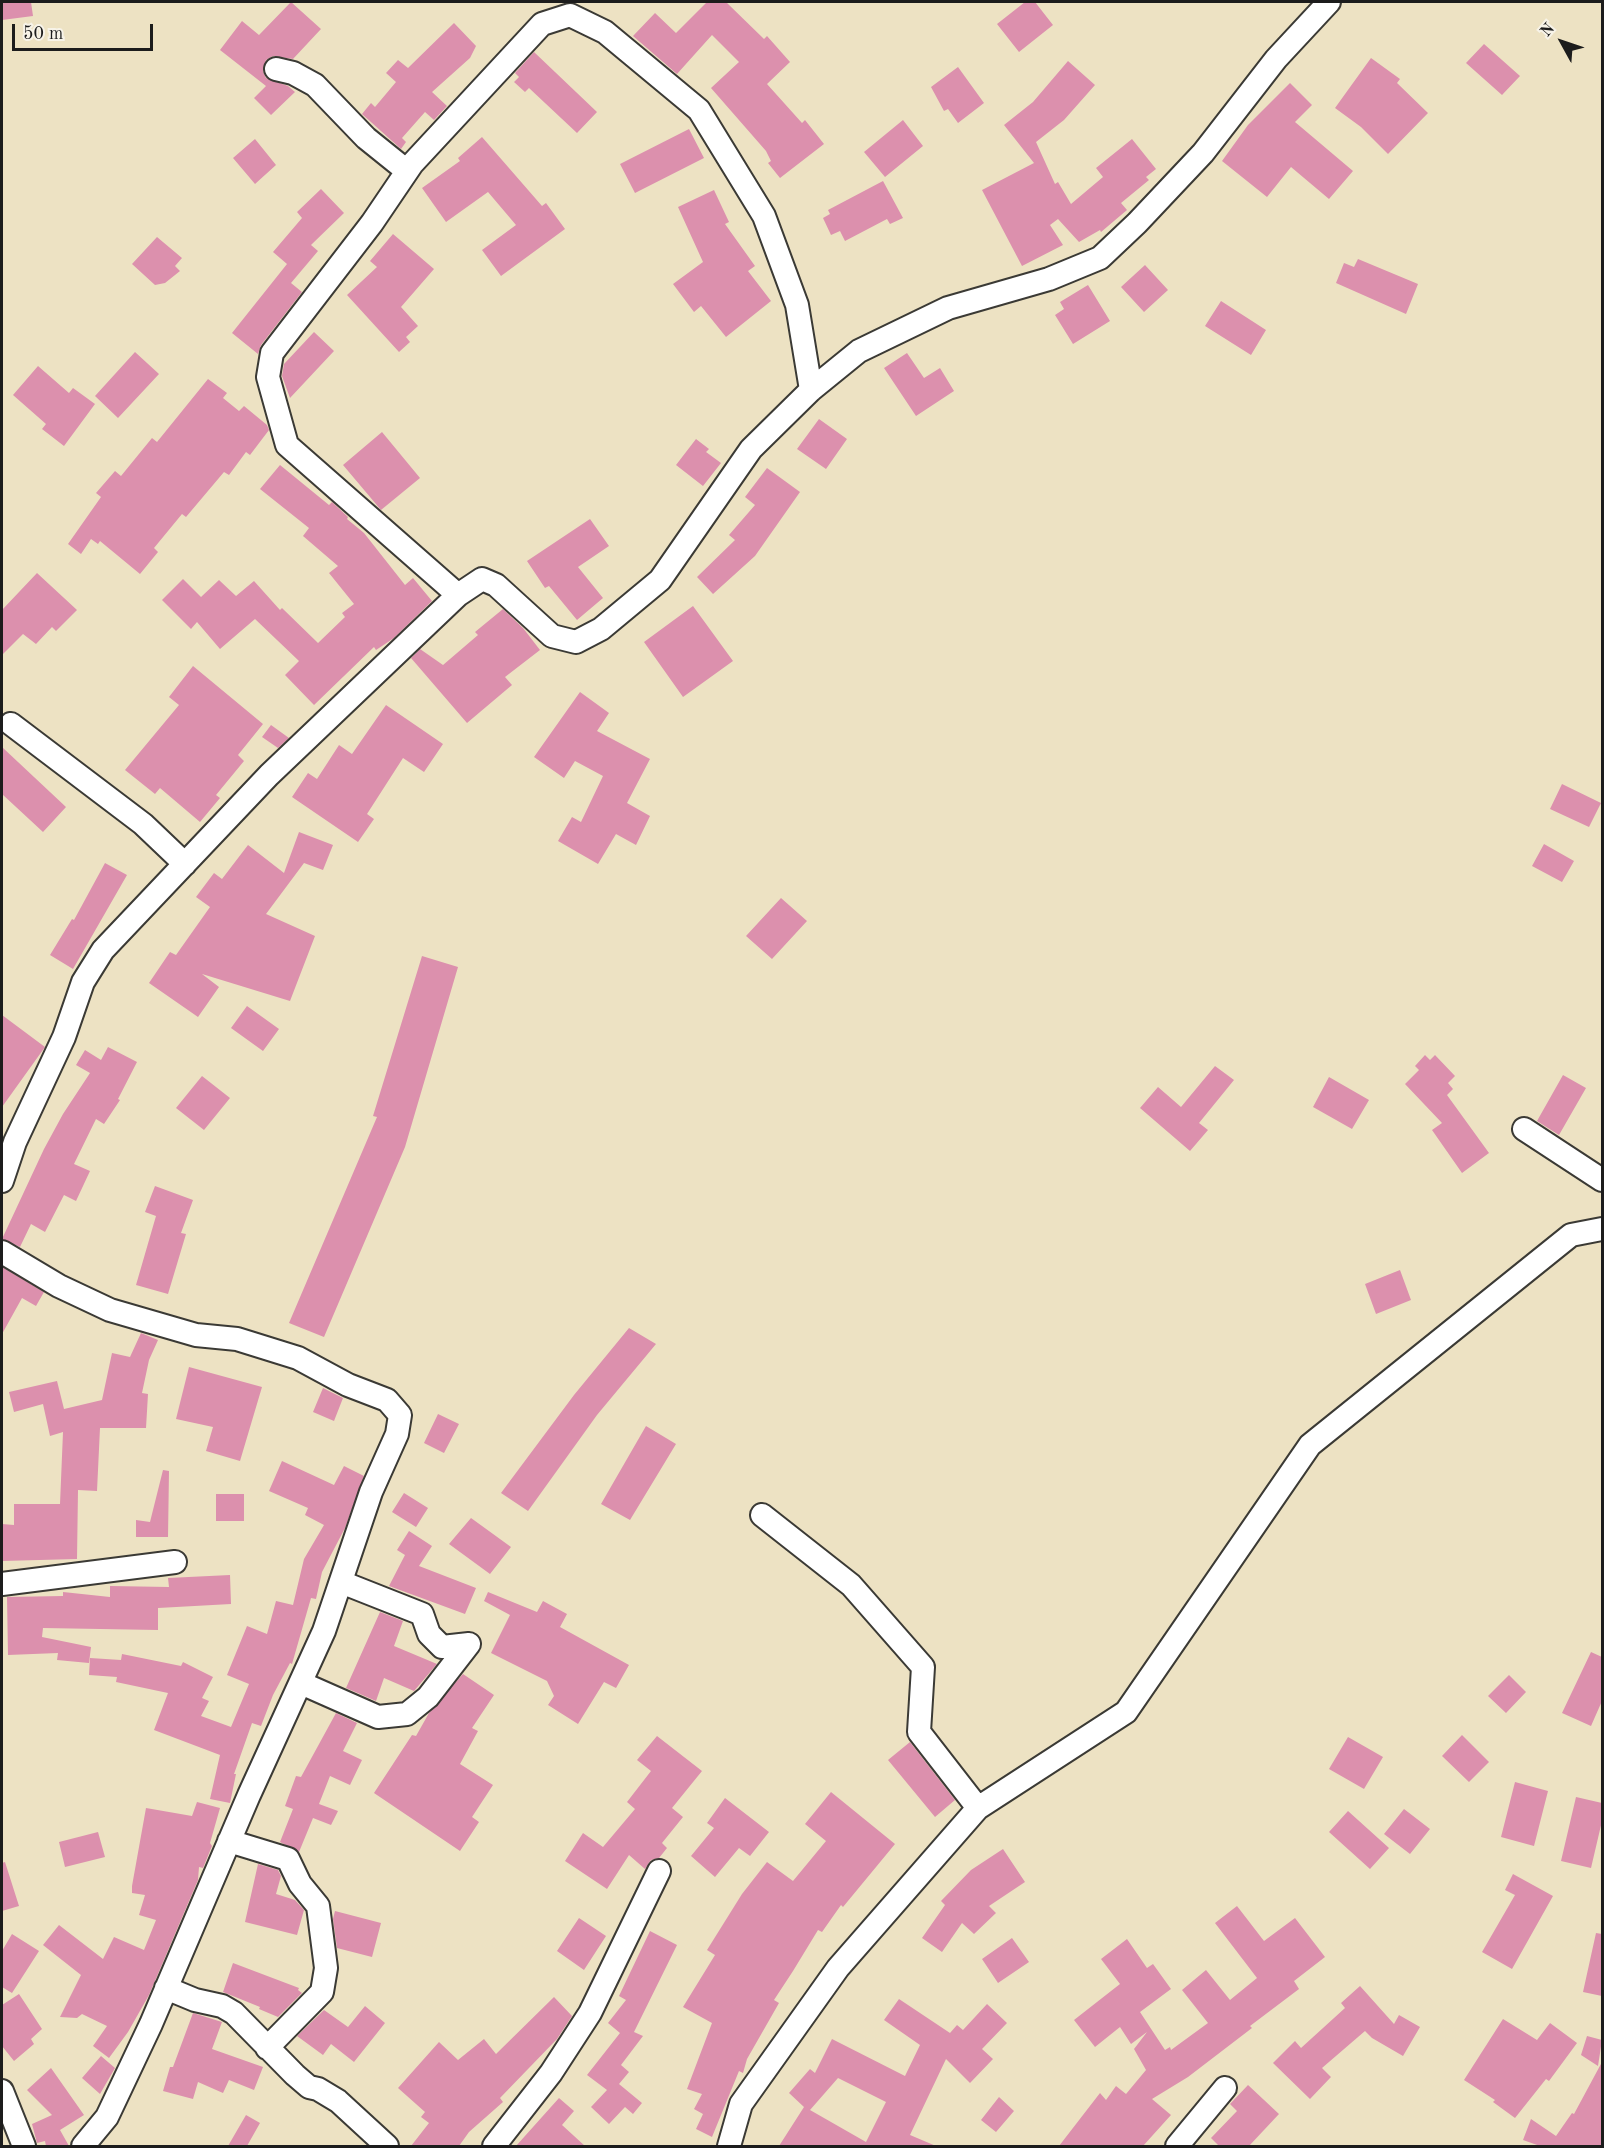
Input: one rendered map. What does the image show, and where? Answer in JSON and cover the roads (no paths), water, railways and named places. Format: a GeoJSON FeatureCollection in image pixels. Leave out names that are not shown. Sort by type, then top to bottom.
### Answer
{"type":"FeatureCollection","features":[{"type":"Feature","properties":{"kind":"street"},"geometry":{"type":"LineString","coordinates":[[2,1181],[15,1142],[64,1037],[83,982],[103,950],[269,776],[458,595],[482,579],[496,585],[552,636],[576,642],[602,629],[660,580],[751,449],[811,390],[859,351],[948,308],[1049,279],[1100,258],[1137,223],[1203,153],[1276,59],[1329,2]]}},
{"type":"Feature","properties":{"kind":"street"},"geometry":{"type":"LineString","coordinates":[[458,595],[286,445],[268,377],[272,353],[372,223],[407,171],[542,24],[570,15],[605,32],[699,110],[764,216],[797,305],[811,390]]}},
{"type":"Feature","properties":{"kind":"street"},"geometry":{"type":"LineString","coordinates":[[276,69],[293,73],[315,85],[366,138],[407,171]]}},
{"type":"Feature","properties":{"kind":"street"},"geometry":{"type":"LineString","coordinates":[[11,724],[142,824],[184,864]]}},
{"type":"Feature","properties":{"kind":"street"},"geometry":{"type":"LineString","coordinates":[[1524,1129],[1602,1180]]}},
{"type":"Feature","properties":{"kind":"street"},"geometry":{"type":"LineString","coordinates":[[729,2146],[741,2104],[838,1968],[978,1808],[1126,1712],[1310,1445],[1571,1235],[1602,1229]]}},
{"type":"Feature","properties":{"kind":"street"},"geometry":{"type":"LineString","coordinates":[[2,1252],[59,1286],[110,1310],[195,1335],[237,1339],[298,1359],[348,1385],[387,1400],[400,1415],[397,1434],[371,1492],[324,1632],[107,2117],[83,2146]]}},
{"type":"Feature","properties":{"kind":"street"},"geometry":{"type":"LineString","coordinates":[[762,1515],[851,1585],[923,1666],[919,1731],[978,1808]]}},
{"type":"Feature","properties":{"kind":"street"},"geometry":{"type":"LineString","coordinates":[[2,1584],[175,1562]]}},
{"type":"Feature","properties":{"kind":"street"},"geometry":{"type":"LineString","coordinates":[[300,1683],[378,1717],[408,1714],[428,1697],[469,1644],[442,1647],[429,1634],[422,1614],[341,1582]]}},
{"type":"Feature","properties":{"kind":"street"},"geometry":{"type":"LineString","coordinates":[[229,1841],[288,1859],[300,1884],[318,1906],[326,1968],[322,1992],[267,2049]]}},
{"type":"Feature","properties":{"kind":"street"},"geometry":{"type":"LineString","coordinates":[[494,2146],[551,2073],[590,2013],[659,1872]]}},
{"type":"Feature","properties":{"kind":"street"},"geometry":{"type":"LineString","coordinates":[[166,1988],[195,2000],[222,2006],[234,2013],[267,2049],[309,2087],[318,2089],[338,2101],[387,2146]]}},
{"type":"Feature","properties":{"kind":"street"},"geometry":{"type":"LineString","coordinates":[[1177,2146],[1225,2088]]}},
{"type":"Feature","properties":{"kind":"street"},"geometry":{"type":"LineString","coordinates":[[2,2091],[24,2146]]}}]}
